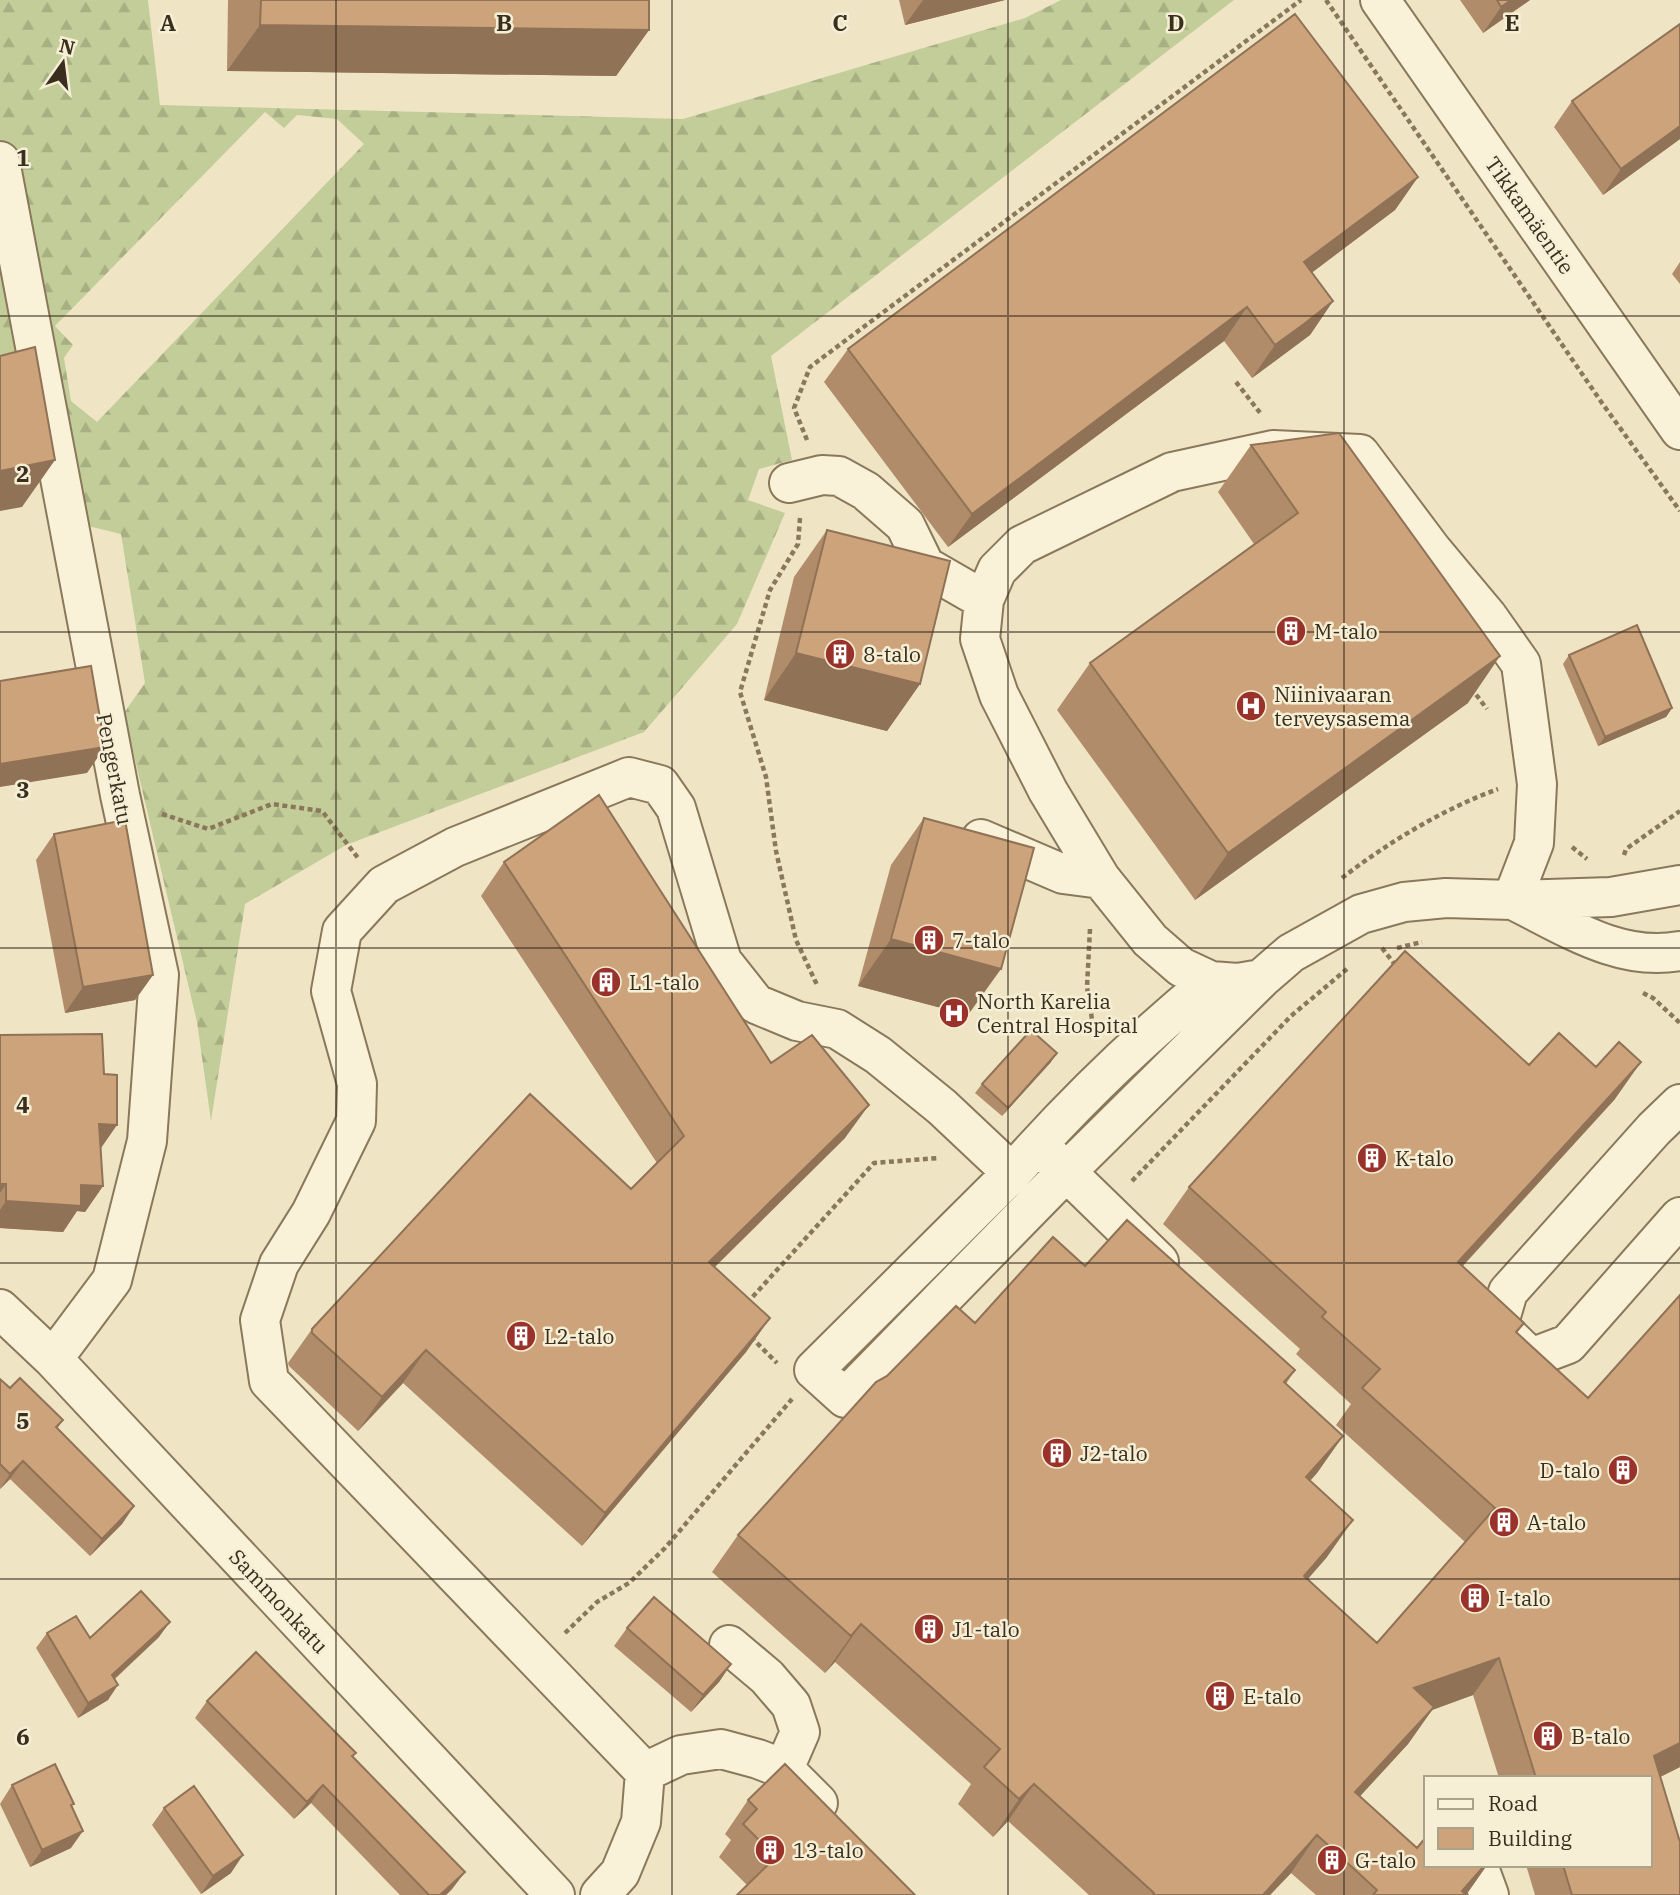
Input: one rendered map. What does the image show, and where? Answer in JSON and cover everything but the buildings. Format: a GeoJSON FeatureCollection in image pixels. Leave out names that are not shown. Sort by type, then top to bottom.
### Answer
{"type":"FeatureCollection","features":[{"type":"Feature","properties":{"kind":"street","name":"Tikkamäentie"},"geometry":{"type":"LineString","coordinates":[[1380,0],[1680,430]]}},
{"type":"Feature","properties":{"kind":"street","name":"Pengerkatu"},"geometry":{"type":"LineString","coordinates":[[0,161],[124,813],[159,975],[147,1141],[112,1280],[53,1359]]}},
{"type":"Feature","properties":{"kind":"street"},"geometry":{"type":"LineString","coordinates":[[1261,979],[1238,983],[1211,981],[1181,967],[1150,940],[1101,879],[1048,791],[999,695],[980,639],[984,600],[997,570],[1022,545],[1172,472],[1273,450],[1360,454],[1432,550],[1488,617],[1521,664],[1537,784],[1534,843],[1512,900]]}},
{"type":"Feature","properties":{"kind":"street"},"geometry":{"type":"LineString","coordinates":[[789,483],[822,475],[839,476],[870,486],[905,525],[925,566],[984,600]]}},
{"type":"Feature","properties":{"kind":"street"},"geometry":{"type":"LineString","coordinates":[[600,1895],[620,1873],[641,1822],[645,1772],[269,1381],[260,1320],[279,1265],[311,1213],[356,1121],[356,1084],[331,991],[342,931],[384,885],[455,847],[629,777],[660,785],[676,808],[722,961],[757,1004],[797,1021],[837,1029],[878,1055],[931,1098],[1000,1161]]}},
{"type":"Feature","properties":{"kind":"street"},"geometry":{"type":"LineString","coordinates":[[979,838],[1063,874],[1101,879]]}},
{"type":"Feature","properties":{"kind":"street"},"geometry":{"type":"LineString","coordinates":[[1211,981],[1168,1016],[1038,1143],[1000,1161],[814,1370],[845,1398],[1065,1173],[1261,979],[1291,953],[1361,914],[1404,902],[1435,899],[1611,897],[1680,885]]}},
{"type":"Feature","properties":{"kind":"street"},"geometry":{"type":"LineString","coordinates":[[1512,900],[1606,946],[1659,955],[1680,951]]}},
{"type":"Feature","properties":{"kind":"street"},"geometry":{"type":"LineString","coordinates":[[1680,1104],[1654,1129],[1508,1292],[1498,1326],[1531,1358],[1569,1344],[1680,1217]]}},
{"type":"Feature","properties":{"kind":"street"},"geometry":{"type":"LineString","coordinates":[[1038,1143],[1065,1173],[1180,1282]]}},
{"type":"Feature","properties":{"kind":"street","name":"Sammonkatu"},"geometry":{"type":"LineString","coordinates":[[0,1309],[53,1359],[555,1895]]}},
{"type":"Feature","properties":{"kind":"street"},"geometry":{"type":"LineString","coordinates":[[729,1645],[767,1677],[791,1705],[800,1732],[784,1769]]}},
{"type":"Feature","properties":{"kind":"street"},"geometry":{"type":"LineString","coordinates":[[645,1772],[681,1755],[721,1749],[758,1759],[784,1769],[842,1827]]}},
{"type":"Feature","properties":{"kind":"street"},"geometry":{"type":"LineString","coordinates":[[1479,1867],[1489,1895]]}},
{"type":"Feature","properties":{"kind":"path"},"geometry":{"type":"LineString","coordinates":[[810,367],[1301,0]]}},
{"type":"Feature","properties":{"kind":"path"},"geometry":{"type":"LineString","coordinates":[[1326,0],[1602,403],[1680,511]]}},
{"type":"Feature","properties":{"kind":"path"},"geometry":{"type":"LineString","coordinates":[[1236,382],[1290,451]]}},
{"type":"Feature","properties":{"kind":"path"},"geometry":{"type":"LineString","coordinates":[[771,590],[740,692],[766,777],[776,851],[796,940]]}},
{"type":"Feature","properties":{"kind":"path"},"geometry":{"type":"LineString","coordinates":[[1467,683],[1491,715]]}},
{"type":"Feature","properties":{"kind":"path"},"geometry":{"type":"LineString","coordinates":[[124,813],[147,809],[208,829],[272,804],[322,811],[346,845],[384,885]]}},
{"type":"Feature","properties":{"kind":"path"},"geometry":{"type":"LineString","coordinates":[[1621,860],[1626,849],[1680,811]]}},
{"type":"Feature","properties":{"kind":"path"},"geometry":{"type":"LineString","coordinates":[[1570,845],[1595,866]]}},
{"type":"Feature","properties":{"kind":"path"},"geometry":{"type":"LineString","coordinates":[[1353,869],[1361,914],[1398,968]]}},
{"type":"Feature","properties":{"kind":"path"},"geometry":{"type":"LineString","coordinates":[[1372,957],[1384,950],[1434,940]]}},
{"type":"Feature","properties":{"kind":"path"},"geometry":{"type":"LineString","coordinates":[[1130,1183],[1291,1016],[1348,968]]}},
{"type":"Feature","properties":{"kind":"path"},"geometry":{"type":"LineString","coordinates":[[1087,987],[1095,1040]]}},
{"type":"Feature","properties":{"kind":"path"},"geometry":{"type":"LineString","coordinates":[[1641,992],[1653,998],[1680,1023]]}},
{"type":"Feature","properties":{"kind":"path"},"geometry":{"type":"LineString","coordinates":[[741,1309],[874,1163],[953,1156],[1000,1161]]}},
{"type":"Feature","properties":{"kind":"path"},"geometry":{"type":"LineString","coordinates":[[750,1336],[785,1370]]}},
{"type":"Feature","properties":{"kind":"path"},"geometry":{"type":"LineString","coordinates":[[537,1660],[597,1602],[629,1583],[665,1548],[794,1398]]}},
{"type":"Feature","properties":{"kind":"green space"},"geometry":{"type":"Polygon","coordinates":[[[0,0],[148,0],[160,105],[683,119],[1025,18],[1061,0],[1234,0],[771,356],[792,460],[759,469],[748,500],[785,513],[737,624],[644,732],[346,845],[245,904],[211,1121],[197,1022],[124,713],[145,683],[121,534],[88,526],[0,365],[0,0]],[[265,112],[55,326],[73,345],[64,358],[71,401],[97,422],[364,144],[337,119],[297,115],[284,128],[265,112]]]}},
{"type":"Feature","properties":{"kind":"place","name":"M-talo"},"geometry":{"type":"Point","coordinates":[1291,631]}},
{"type":"Feature","properties":{"kind":"place","name":"8-talo"},"geometry":{"type":"Point","coordinates":[840,654]}},
{"type":"Feature","properties":{"kind":"place","name":"Niinivaaran terveysasema"},"geometry":{"type":"Point","coordinates":[1251,706]}},
{"type":"Feature","properties":{"kind":"place","name":"7-talo"},"geometry":{"type":"Point","coordinates":[929,940]}},
{"type":"Feature","properties":{"kind":"place","name":"L1-talo"},"geometry":{"type":"Point","coordinates":[606,982]}},
{"type":"Feature","properties":{"kind":"place","name":"North Karelia Central Hospital"},"geometry":{"type":"Point","coordinates":[954,1013]}},
{"type":"Feature","properties":{"kind":"place","name":"K-talo"},"geometry":{"type":"Point","coordinates":[1372,1158]}},
{"type":"Feature","properties":{"kind":"place","name":"L2-talo"},"geometry":{"type":"Point","coordinates":[521,1336]}},
{"type":"Feature","properties":{"kind":"place","name":"J2-talo"},"geometry":{"type":"Point","coordinates":[1057,1453]}},
{"type":"Feature","properties":{"kind":"place","name":"D-talo"},"geometry":{"type":"Point","coordinates":[1623,1470]}},
{"type":"Feature","properties":{"kind":"place","name":"A-talo"},"geometry":{"type":"Point","coordinates":[1504,1522]}},
{"type":"Feature","properties":{"kind":"place","name":"I-talo"},"geometry":{"type":"Point","coordinates":[1475,1598]}},
{"type":"Feature","properties":{"kind":"place","name":"J1-talo"},"geometry":{"type":"Point","coordinates":[929,1629]}},
{"type":"Feature","properties":{"kind":"place","name":"E-talo"},"geometry":{"type":"Point","coordinates":[1220,1696]}},
{"type":"Feature","properties":{"kind":"place","name":"B-talo"},"geometry":{"type":"Point","coordinates":[1548,1736]}},
{"type":"Feature","properties":{"kind":"place","name":"13-talo"},"geometry":{"type":"Point","coordinates":[770,1850]}},
{"type":"Feature","properties":{"kind":"place","name":"G-talo"},"geometry":{"type":"Point","coordinates":[1332,1860]}}]}
